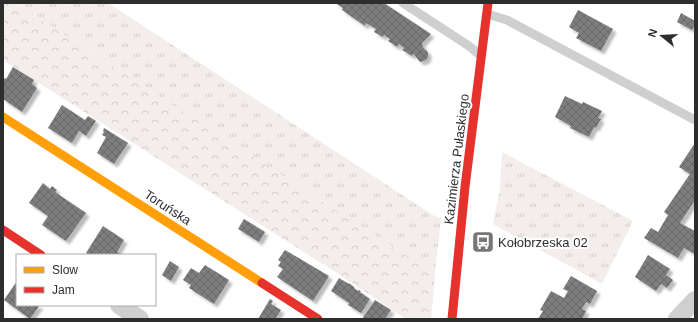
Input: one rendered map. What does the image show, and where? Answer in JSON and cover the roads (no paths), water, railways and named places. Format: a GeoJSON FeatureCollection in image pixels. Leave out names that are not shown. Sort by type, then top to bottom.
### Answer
{"type":"FeatureCollection","features":[{"type":"Feature","properties":{"kind":"street","name":"Kazimierza Pułaskiego"},"geometry":{"type":"LineString","coordinates":[[452,319],[465,187],[488,3]]}},
{"type":"Feature","properties":{"kind":"street","name":"Toruńska"},"geometry":{"type":"LineString","coordinates":[[3,117],[318,319]]}},
{"type":"Feature","properties":{"kind":"street"},"geometry":{"type":"LineString","coordinates":[[3,230],[40,254]]}},
{"type":"Feature","properties":{"kind":"street"},"geometry":{"type":"LineString","coordinates":[[677,319],[695,300]]}},
{"type":"Feature","properties":{"kind":"street"},"geometry":{"type":"LineString","coordinates":[[120,306],[140,319]]}},
{"type":"Feature","properties":{"kind":"lane"},"geometry":{"type":"LineString","coordinates":[[403,3],[482,56]]}},
{"type":"Feature","properties":{"kind":"lane"},"geometry":{"type":"LineString","coordinates":[[487,14],[507,20],[695,120]]}},
{"type":"Feature","properties":{"kind":"place","name":"Kołobrzeska 02"},"geometry":{"type":"Point","coordinates":[483,242]}}]}
